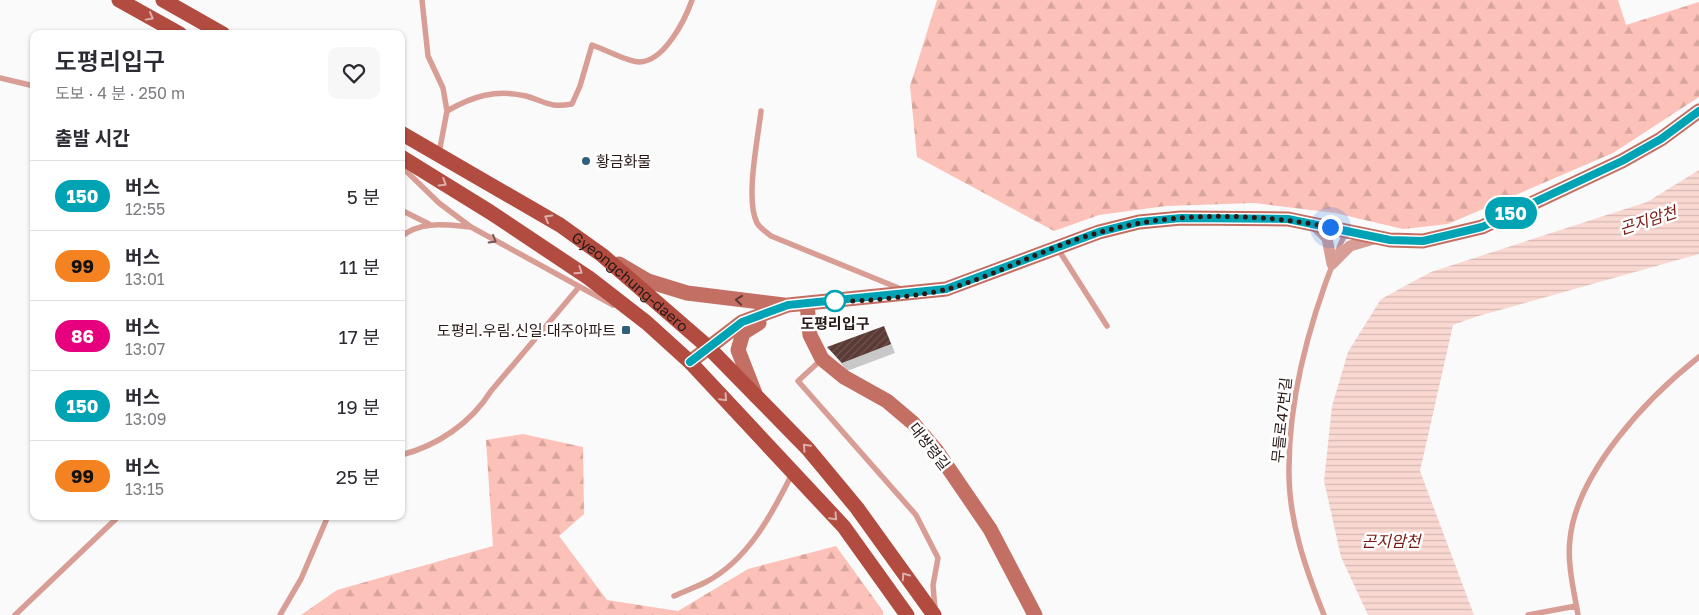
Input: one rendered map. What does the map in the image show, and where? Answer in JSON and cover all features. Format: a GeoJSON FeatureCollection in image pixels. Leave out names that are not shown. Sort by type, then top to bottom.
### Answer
{"type":"FeatureCollection","features":[{"type":"Feature","properties":{"kind":"main road"},"geometry":{"type":"LineString","coordinates":[[119,0],[173,30]]}},
{"type":"Feature","properties":{"kind":"main road"},"geometry":{"type":"LineString","coordinates":[[163,0],[216,30]]}},
{"type":"Feature","properties":{"kind":"main road","name":"Gyeongchung-daero"},"geometry":{"type":"LineString","coordinates":[[405,135],[439,153],[560,225],[602,255],[708,347],[808,449],[857,508],[934,615]]}},
{"type":"Feature","properties":{"kind":"main road","name":"Gyeongchung-daero"},"geometry":{"type":"LineString","coordinates":[[405,159],[490,212],[590,278],[647,323],[690,362],[844,527],[896,608],[907,615]]}},
{"type":"Feature","properties":{"kind":"street"},"geometry":{"type":"LineString","coordinates":[[602,255],[648,281],[687,293],[788,305],[914,294],[946,289],[1099,232],[1139,222],[1181,218],[1288,219],[1390,240],[1423,241],[1482,227],[1622,161],[1661,139],[1699,111]]}},
{"type":"Feature","properties":{"kind":"street"},"geometry":{"type":"LineString","coordinates":[[1313,224],[1327,238],[1332,264]]}},
{"type":"Feature","properties":{"kind":"street"},"geometry":{"type":"LineString","coordinates":[[1332,264],[1350,246],[1378,238]]}},
{"type":"Feature","properties":{"kind":"street","name":"대쌍령길"},"geometry":{"type":"LineString","coordinates":[[807,304],[810,335],[822,359],[844,376],[887,401],[913,423],[936,450],[990,529],[1035,615]]}},
{"type":"Feature","properties":{"kind":"street"},"geometry":{"type":"LineString","coordinates":[[690,362],[742,322],[788,305]]}},
{"type":"Feature","properties":{"kind":"street"},"geometry":{"type":"LineString","coordinates":[[756,396],[738,350],[740,342],[744,333],[788,305]]}},
{"type":"Feature","properties":{"kind":"lane"},"geometry":{"type":"LineString","coordinates":[[422,0],[428,56],[443,88],[447,111],[439,153]]}},
{"type":"Feature","properties":{"kind":"lane"},"geometry":{"type":"LineString","coordinates":[[447,111],[469,98],[504,92],[527,96],[556,107],[572,104],[580,86],[592,44],[638,62],[651,59],[667,46],[692,0]]}},
{"type":"Feature","properties":{"kind":"lane"},"geometry":{"type":"LineString","coordinates":[[0,78],[30,85]]}},
{"type":"Feature","properties":{"kind":"lane"},"geometry":{"type":"LineString","coordinates":[[761,111],[752,193],[752,209],[758,225],[771,236],[914,294]]}},
{"type":"Feature","properties":{"kind":"lane"},"geometry":{"type":"LineString","coordinates":[[405,170],[439,202],[471,227],[647,323]]}},
{"type":"Feature","properties":{"kind":"lane"},"geometry":{"type":"LineString","coordinates":[[405,212],[429,224]]}},
{"type":"Feature","properties":{"kind":"lane"},"geometry":{"type":"LineString","coordinates":[[405,234],[409,230],[429,224],[471,227]]}},
{"type":"Feature","properties":{"kind":"lane","name":"무들로47번길"},"geometry":{"type":"LineString","coordinates":[[1324,615],[1309,578],[1296,530],[1289,473],[1298,372],[1332,264],[1346,231]]}},
{"type":"Feature","properties":{"kind":"lane"},"geometry":{"type":"LineString","coordinates":[[1057,247],[1107,326]]}},
{"type":"Feature","properties":{"kind":"lane"},"geometry":{"type":"LineString","coordinates":[[405,454],[420,451],[456,429],[479,410],[491,392],[579,287]]}},
{"type":"Feature","properties":{"kind":"lane"},"geometry":{"type":"LineString","coordinates":[[1578,615],[1570,541],[1575,512],[1590,481],[1614,444],[1651,400],[1699,357]]}},
{"type":"Feature","properties":{"kind":"lane"},"geometry":{"type":"LineString","coordinates":[[822,359],[798,381],[916,515],[938,558],[933,585],[934,615]]}},
{"type":"Feature","properties":{"kind":"lane"},"geometry":{"type":"LineString","coordinates":[[674,596],[708,581],[734,561],[754,539],[777,504],[793,472]]}},
{"type":"Feature","properties":{"kind":"lane"},"geometry":{"type":"LineString","coordinates":[[15,615],[115,520]]}},
{"type":"Feature","properties":{"kind":"lane"},"geometry":{"type":"LineString","coordinates":[[280,615],[301,579],[326,520]]}},
{"type":"Feature","properties":{"kind":"lane"},"geometry":{"type":"LineString","coordinates":[[1528,615],[1576,606]]}},
{"type":"Feature","properties":{"kind":"green space"},"geometry":{"type":"Polygon","coordinates":[[[937,0],[1618,0],[1626,25],[1699,2],[1699,97],[1613,153],[1448,224],[1403,229],[1335,213],[1255,203],[1166,206],[1099,215],[1054,231],[917,157],[910,86],[937,0]]]}},
{"type":"Feature","properties":{"kind":"green space"},"geometry":{"type":"Polygon","coordinates":[[[523,434],[583,447],[584,514],[559,536],[607,600],[678,611],[748,569],[836,546],[883,611],[883,615],[301,615],[337,590],[493,546],[486,440],[523,434]]]}},
{"type":"Feature","properties":{"kind":"water","name":"곤지암천"},"geometry":{"type":"Polygon","coordinates":[[[1699,170],[1699,254],[1475,317],[1453,325],[1420,471],[1474,615],[1368,615],[1341,557],[1324,481],[1332,406],[1348,352],[1381,299],[1431,272],[1647,202],[1699,170]]]}},
{"type":"Feature","properties":{"kind":"building"},"geometry":{"type":"Polygon","coordinates":[[[884,326],[891,344],[842,363],[827,347],[884,326]]]}},
{"type":"Feature","properties":{"kind":"bus line","name":"150"},"geometry":{"type":"LineString","coordinates":[[690,362],[742,322],[788,305],[914,294],[946,289],[1099,232],[1139,222],[1181,218],[1288,219],[1390,240],[1423,241],[1482,227],[1622,161],[1661,139],[1699,111]]}},
{"type":"Feature","properties":{"kind":"place","name":"황금화물"},"geometry":{"type":"Point","coordinates":[586,161]}},
{"type":"Feature","properties":{"kind":"place","name":"도평리입구"},"geometry":{"type":"Point","coordinates":[835,301]}},
{"type":"Feature","properties":{"kind":"place","name":"도평리.우림.신일.대주아파트"},"geometry":{"type":"Point","coordinates":[626,330]}},
{"type":"Feature","properties":{"kind":"route"},"geometry":{"type":"LineString","coordinates":[[835,301],[914,294],[946,289],[1099,232],[1139,222],[1181,218],[1288,219],[1330,227]]}}]}
